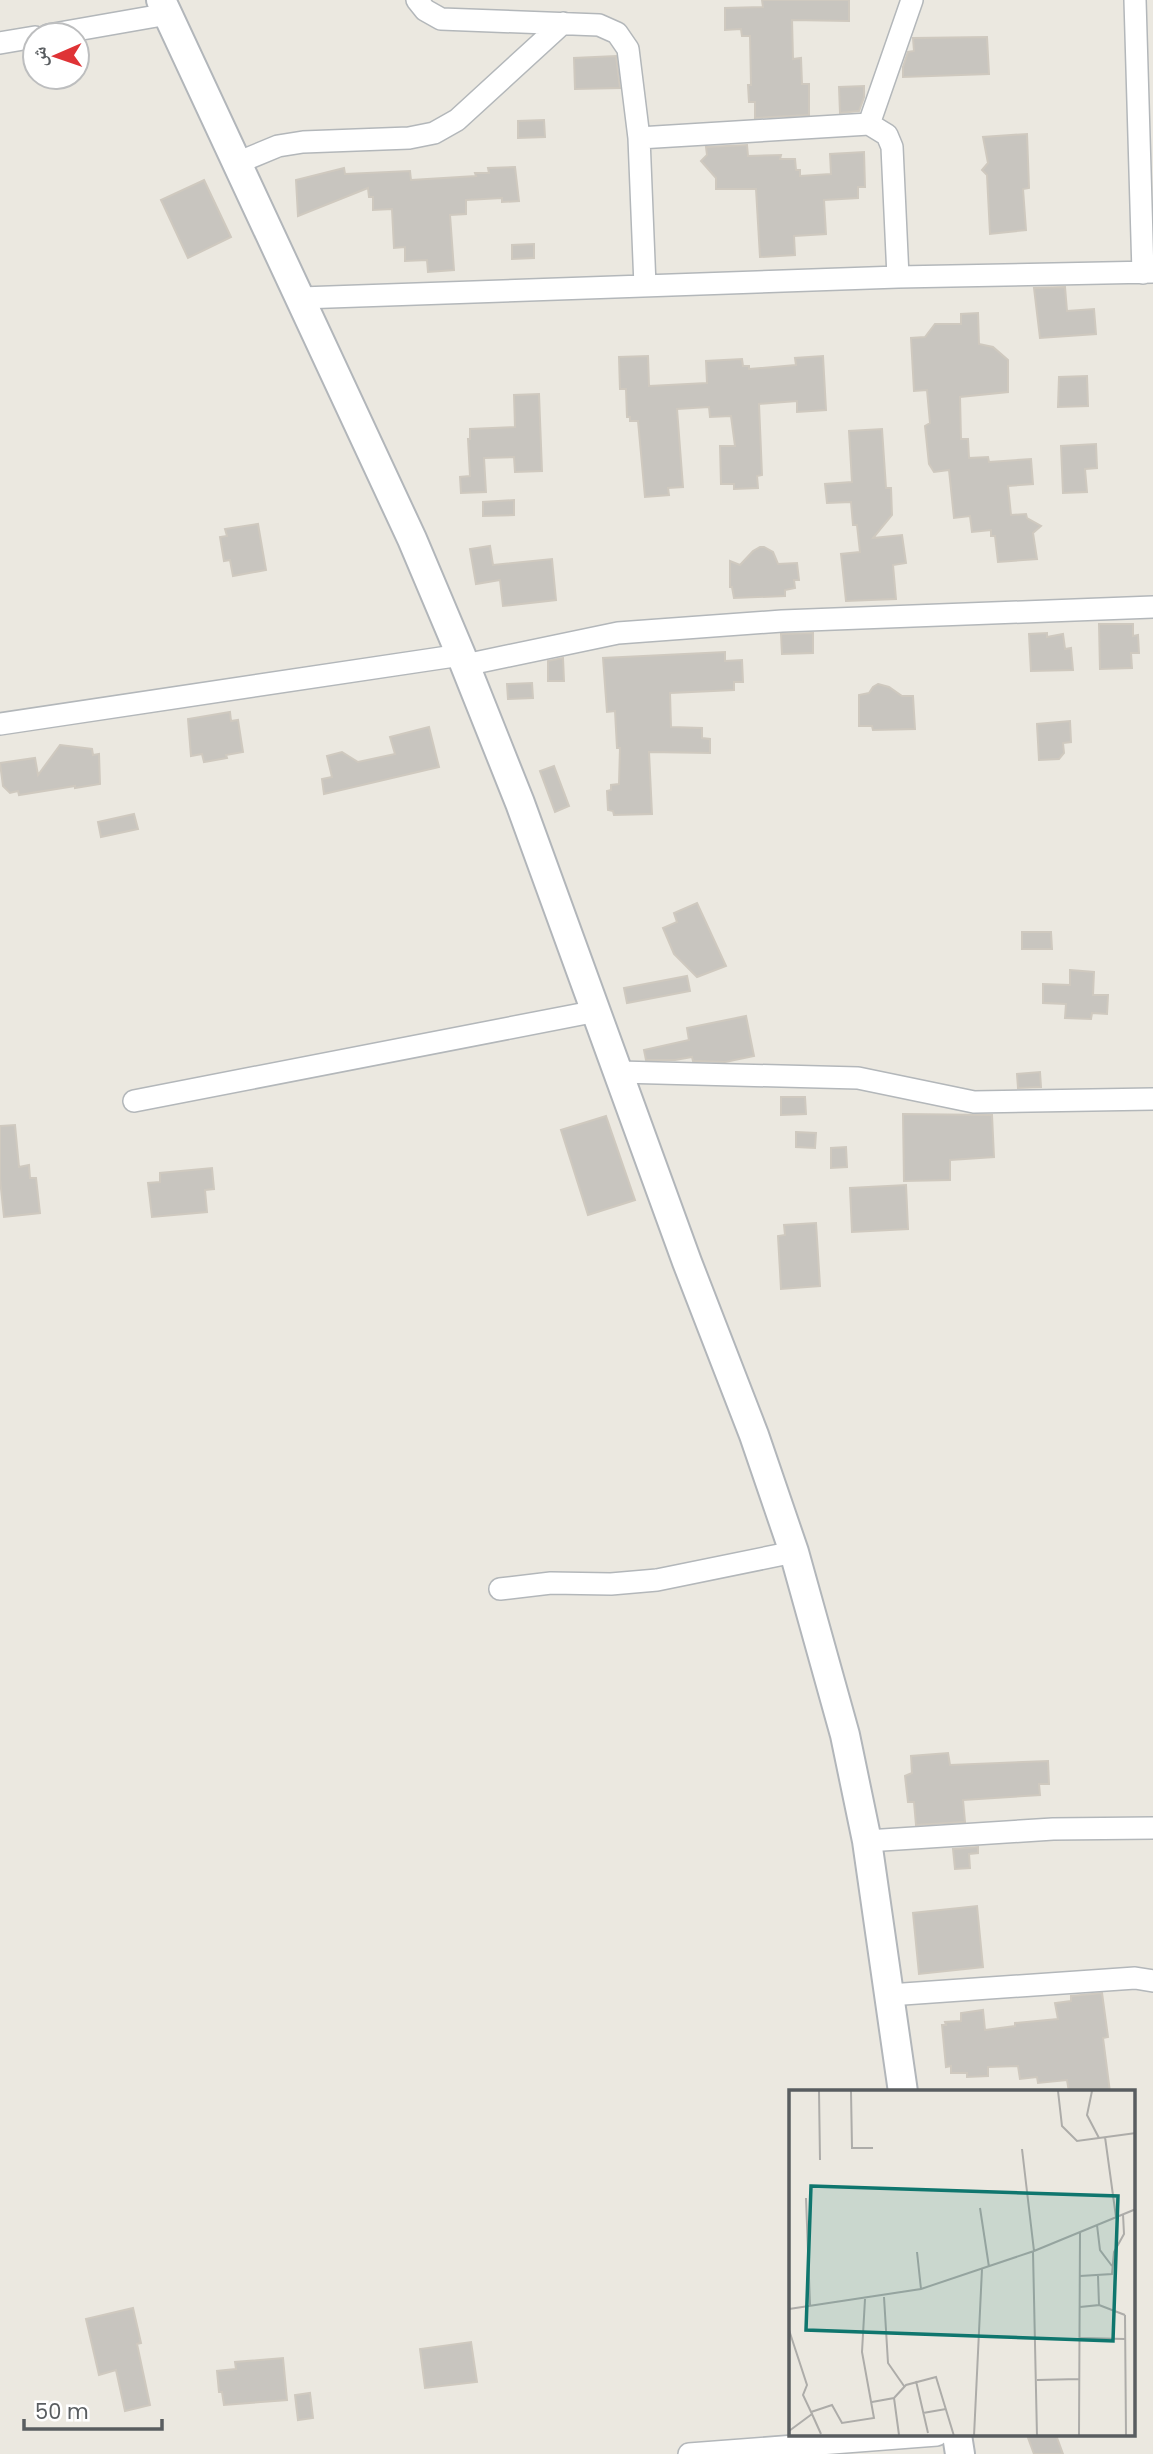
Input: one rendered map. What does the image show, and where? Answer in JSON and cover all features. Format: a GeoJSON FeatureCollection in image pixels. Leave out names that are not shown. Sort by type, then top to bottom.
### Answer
{"type":"FeatureCollection","features":[{"type":"Feature","properties":{"kind":"street"},"geometry":{"type":"LineString","coordinates":[[417,0],[425,10],[441,19],[599,25],[617,33],[628,49],[639,138],[645,286]]}},
{"type":"Feature","properties":{"kind":"street"},"geometry":{"type":"LineString","coordinates":[[869,124],[912,0]]}},
{"type":"Feature","properties":{"kind":"street"},"geometry":{"type":"LineString","coordinates":[[301,298],[1148,272],[1135,0]]}},
{"type":"Feature","properties":{"kind":"street"},"geometry":{"type":"LineString","coordinates":[[91,25],[164,7],[412,538],[520,803],[687,1262],[754,1435],[794,1552],[845,1735],[867,1841],[902,2090]]}},
{"type":"Feature","properties":{"kind":"street"},"geometry":{"type":"LineString","coordinates":[[237,163],[278,146],[303,142],[409,138],[434,133],[457,120],[563,23]]}},
{"type":"Feature","properties":{"kind":"street"},"geometry":{"type":"LineString","coordinates":[[0,43],[21,39]]}},
{"type":"Feature","properties":{"kind":"street"},"geometry":{"type":"LineString","coordinates":[[639,138],[869,124],[887,135],[892,147],[898,278]]}},
{"type":"Feature","properties":{"kind":"street"},"geometry":{"type":"LineString","coordinates":[[0,724],[463,660],[618,633],[782,621],[1153,607]]}},
{"type":"Feature","properties":{"kind":"street"},"geometry":{"type":"LineString","coordinates":[[134,1101],[597,1011]]}},
{"type":"Feature","properties":{"kind":"street"},"geometry":{"type":"LineString","coordinates":[[619,1072],[858,1078],[974,1102],[1153,1099]]}},
{"type":"Feature","properties":{"kind":"street"},"geometry":{"type":"LineString","coordinates":[[500,1589],[551,1583],[611,1584],[657,1580],[794,1552]]}},
{"type":"Feature","properties":{"kind":"street"},"geometry":{"type":"LineString","coordinates":[[867,1841],[1053,1829],[1153,1828]]}},
{"type":"Feature","properties":{"kind":"street"},"geometry":{"type":"LineString","coordinates":[[889,1995],[1135,1978],[1153,1981]]}},
{"type":"Feature","properties":{"kind":"street"},"geometry":{"type":"LineString","coordinates":[[689,2454],[924,2436]]}},
{"type":"Feature","properties":{"kind":"street"},"geometry":{"type":"LineString","coordinates":[[957,2436],[960,2454]]}},
{"type":"Feature","properties":{"kind":"building"},"geometry":{"type":"Polygon","coordinates":[[[762,0],[849,0],[849,21],[792,20],[793,59],[801,58],[802,84],[809,84],[809,115],[755,118],[755,102],[749,102],[750,36],[742,36],[741,29],[725,30],[725,8],[763,7],[762,0]]]}},
{"type":"Feature","properties":{"kind":"building"},"geometry":{"type":"Polygon","coordinates":[[[987,37],[989,74],[903,77],[908,52],[914,51],[913,38],[987,37]]]}},
{"type":"Feature","properties":{"kind":"building"},"geometry":{"type":"Polygon","coordinates":[[[616,56],[620,88],[575,89],[574,58],[616,56]]]}},
{"type":"Feature","properties":{"kind":"building"},"geometry":{"type":"Polygon","coordinates":[[[864,86],[864,97],[859,111],[840,113],[839,87],[864,86]]]}},
{"type":"Feature","properties":{"kind":"building"},"geometry":{"type":"Polygon","coordinates":[[[544,120],[545,137],[518,138],[518,121],[544,120]]]}},
{"type":"Feature","properties":{"kind":"building"},"geometry":{"type":"Polygon","coordinates":[[[1027,134],[1029,188],[1023,189],[1026,230],[990,234],[987,175],[982,170],[988,163],[983,137],[1027,134]]]}},
{"type":"Feature","properties":{"kind":"building"},"geometry":{"type":"Polygon","coordinates":[[[747,145],[748,156],[781,155],[780,159],[795,159],[796,170],[800,170],[800,176],[831,174],[830,154],[864,152],[865,187],[858,187],[858,198],[824,200],[826,234],[794,236],[795,255],[760,257],[756,189],[716,189],[716,178],[701,161],[707,155],[706,147],[747,145]]]}},
{"type":"Feature","properties":{"kind":"building"},"geometry":{"type":"Polygon","coordinates":[[[515,167],[519,201],[502,202],[502,198],[466,200],[466,214],[450,215],[454,270],[428,272],[427,260],[405,261],[405,247],[394,248],[392,209],[373,210],[373,197],[369,197],[368,188],[298,216],[296,180],[344,168],[345,174],[410,171],[411,180],[476,176],[475,173],[489,173],[488,168],[515,167]]]}},
{"type":"Feature","properties":{"kind":"building"},"geometry":{"type":"Polygon","coordinates":[[[204,180],[231,237],[188,258],[161,200],[204,180]]]}},
{"type":"Feature","properties":{"kind":"building"},"geometry":{"type":"Polygon","coordinates":[[[534,244],[534,258],[512,259],[512,245],[534,244]]]}},
{"type":"Feature","properties":{"kind":"building"},"geometry":{"type":"Polygon","coordinates":[[[1065,287],[1067,311],[1094,309],[1096,334],[1040,338],[1034,288],[1065,287]]]}},
{"type":"Feature","properties":{"kind":"building"},"geometry":{"type":"Polygon","coordinates":[[[978,313],[979,344],[993,347],[1008,360],[1008,392],[960,397],[961,439],[968,439],[969,458],[988,457],[989,462],[1031,459],[1033,484],[1008,486],[1011,515],[1026,514],[1027,518],[1041,526],[1033,533],[1037,559],[998,562],[995,536],[991,536],[991,530],[972,532],[970,516],[954,518],[949,470],[934,472],[929,464],[925,426],[930,423],[927,390],[914,391],[911,338],[925,337],[935,324],[961,324],[961,314],[978,313]]]}},
{"type":"Feature","properties":{"kind":"building"},"geometry":{"type":"Polygon","coordinates":[[[648,356],[649,386],[707,383],[706,361],[742,359],[743,366],[749,366],[749,369],[796,365],[795,358],[823,356],[826,410],[797,412],[797,401],[759,404],[762,475],[757,476],[758,488],[734,489],[734,484],[721,484],[720,446],[735,446],[731,416],[710,417],[709,407],[677,409],[683,487],[668,488],[669,495],[645,497],[638,421],[630,421],[630,417],[627,417],[626,389],[620,389],[619,357],[648,356]]]}},
{"type":"Feature","properties":{"kind":"building"},"geometry":{"type":"Polygon","coordinates":[[[1087,376],[1088,406],[1058,407],[1059,377],[1087,376]]]}},
{"type":"Feature","properties":{"kind":"building"},"geometry":{"type":"Polygon","coordinates":[[[539,394],[542,471],[515,472],[514,457],[484,458],[486,492],[461,493],[460,477],[470,476],[470,429],[515,427],[514,395],[539,394]]]}},
{"type":"Feature","properties":{"kind":"building"},"geometry":{"type":"Polygon","coordinates":[[[882,429],[886,488],[891,488],[892,515],[873,538],[902,535],[906,563],[893,565],[896,599],[846,601],[841,554],[860,552],[857,525],[853,525],[851,502],[827,503],[825,484],[852,482],[849,431],[882,429]]]}},
{"type":"Feature","properties":{"kind":"building"},"geometry":{"type":"Polygon","coordinates":[[[1096,444],[1097,468],[1085,469],[1087,492],[1063,493],[1061,446],[1096,444]]]}},
{"type":"Feature","properties":{"kind":"building"},"geometry":{"type":"Polygon","coordinates":[[[514,500],[514,515],[483,516],[483,502],[514,500]]]}},
{"type":"Feature","properties":{"kind":"building"},"geometry":{"type":"Polygon","coordinates":[[[258,524],[266,570],[233,576],[230,560],[224,561],[220,537],[227,536],[225,529],[258,524]]]}},
{"type":"Feature","properties":{"kind":"building"},"geometry":{"type":"Polygon","coordinates":[[[490,546],[493,565],[552,559],[556,600],[503,606],[500,580],[476,584],[470,549],[490,546]]]}},
{"type":"Feature","properties":{"kind":"building"},"geometry":{"type":"Polygon","coordinates":[[[760,547],[773,552],[778,564],[797,563],[799,580],[794,580],[795,588],[785,590],[785,596],[734,598],[730,587],[730,561],[740,565],[760,547]]]}},
{"type":"Feature","properties":{"kind":"building"},"geometry":{"type":"Polygon","coordinates":[[[1099,624],[1133,624],[1133,636],[1138,635],[1139,653],[1131,653],[1132,668],[1100,669],[1099,624]]]}},
{"type":"Feature","properties":{"kind":"building"},"geometry":{"type":"Polygon","coordinates":[[[813,633],[813,653],[782,654],[781,634],[813,633]]]}},
{"type":"Feature","properties":{"kind":"building"},"geometry":{"type":"Polygon","coordinates":[[[1047,633],[1047,637],[1063,634],[1065,649],[1071,648],[1073,670],[1031,671],[1029,634],[1047,633]]]}},
{"type":"Feature","properties":{"kind":"building"},"geometry":{"type":"Polygon","coordinates":[[[725,652],[725,661],[742,660],[743,682],[734,682],[734,690],[670,693],[671,727],[702,728],[702,738],[710,739],[710,753],[649,752],[652,814],[614,815],[613,811],[608,810],[607,791],[611,790],[611,785],[619,784],[620,748],[617,748],[615,711],[607,712],[603,658],[725,652]]]}},
{"type":"Feature","properties":{"kind":"building"},"geometry":{"type":"Polygon","coordinates":[[[563,658],[564,681],[548,681],[548,661],[563,658]]]}},
{"type":"Feature","properties":{"kind":"building"},"geometry":{"type":"Polygon","coordinates":[[[532,683],[533,698],[508,699],[507,684],[532,683]]]}},
{"type":"Feature","properties":{"kind":"building"},"geometry":{"type":"Polygon","coordinates":[[[878,684],[889,687],[902,696],[913,696],[915,729],[873,730],[872,726],[859,726],[859,695],[869,693],[878,684]]]}},
{"type":"Feature","properties":{"kind":"building"},"geometry":{"type":"Polygon","coordinates":[[[230,712],[231,721],[238,720],[243,752],[204,762],[202,754],[191,756],[188,719],[230,712]]]}},
{"type":"Feature","properties":{"kind":"building"},"geometry":{"type":"Polygon","coordinates":[[[1070,721],[1071,742],[1063,743],[1064,753],[1059,759],[1039,760],[1037,724],[1070,721]]]}},
{"type":"Feature","properties":{"kind":"building"},"geometry":{"type":"Polygon","coordinates":[[[429,727],[439,767],[324,794],[322,779],[332,777],[327,756],[342,752],[358,762],[395,754],[390,737],[429,727]]]}},
{"type":"Feature","properties":{"kind":"building"},"geometry":{"type":"Polygon","coordinates":[[[60,745],[92,749],[93,755],[99,754],[100,784],[19,795],[18,791],[10,793],[3,786],[0,763],[35,758],[38,775],[60,745]]]}},
{"type":"Feature","properties":{"kind":"building"},"geometry":{"type":"Polygon","coordinates":[[[554,766],[569,806],[555,812],[540,771],[554,766]]]}},
{"type":"Feature","properties":{"kind":"building"},"geometry":{"type":"Polygon","coordinates":[[[134,814],[138,829],[101,837],[98,822],[134,814]]]}},
{"type":"Feature","properties":{"kind":"building"},"geometry":{"type":"Polygon","coordinates":[[[697,903],[726,966],[697,977],[674,954],[663,928],[677,922],[674,913],[697,903]]]}},
{"type":"Feature","properties":{"kind":"building"},"geometry":{"type":"Polygon","coordinates":[[[1022,932],[1051,932],[1052,949],[1022,949],[1022,932]]]}},
{"type":"Feature","properties":{"kind":"building"},"geometry":{"type":"Polygon","coordinates":[[[1070,970],[1094,972],[1093,995],[1108,995],[1107,1014],[1092,1013],[1091,1019],[1065,1018],[1066,1004],[1043,1003],[1043,984],[1070,985],[1070,970]]]}},
{"type":"Feature","properties":{"kind":"building"},"geometry":{"type":"Polygon","coordinates":[[[687,976],[690,991],[627,1003],[624,988],[687,976]]]}},
{"type":"Feature","properties":{"kind":"building"},"geometry":{"type":"Polygon","coordinates":[[[746,1016],[754,1056],[725,1062],[693,1061],[692,1057],[646,1060],[644,1050],[689,1040],[687,1028],[746,1016]]]}},
{"type":"Feature","properties":{"kind":"building"},"geometry":{"type":"Polygon","coordinates":[[[1040,1072],[1041,1087],[1018,1088],[1017,1074],[1040,1072]]]}},
{"type":"Feature","properties":{"kind":"building"},"geometry":{"type":"Polygon","coordinates":[[[781,1097],[805,1097],[806,1114],[781,1115],[781,1097]]]}},
{"type":"Feature","properties":{"kind":"building"},"geometry":{"type":"Polygon","coordinates":[[[903,1114],[992,1115],[994,1157],[950,1160],[950,1180],[904,1181],[903,1114]]]}},
{"type":"Feature","properties":{"kind":"building"},"geometry":{"type":"Polygon","coordinates":[[[606,1116],[635,1200],[588,1215],[561,1130],[606,1116]]]}},
{"type":"Feature","properties":{"kind":"building"},"geometry":{"type":"Polygon","coordinates":[[[15,1125],[19,1167],[29,1165],[30,1178],[36,1178],[40,1213],[4,1217],[0,1179],[0,1126],[15,1125]]]}},
{"type":"Feature","properties":{"kind":"building"},"geometry":{"type":"Polygon","coordinates":[[[796,1132],[816,1133],[815,1148],[796,1147],[796,1132]]]}},
{"type":"Feature","properties":{"kind":"building"},"geometry":{"type":"Polygon","coordinates":[[[846,1147],[847,1167],[831,1168],[831,1148],[846,1147]]]}},
{"type":"Feature","properties":{"kind":"building"},"geometry":{"type":"Polygon","coordinates":[[[212,1168],[214,1189],[205,1190],[207,1212],[152,1217],[148,1183],[160,1182],[160,1173],[212,1168]]]}},
{"type":"Feature","properties":{"kind":"building"},"geometry":{"type":"Polygon","coordinates":[[[906,1185],[908,1229],[852,1232],[850,1188],[906,1185]]]}},
{"type":"Feature","properties":{"kind":"building"},"geometry":{"type":"Polygon","coordinates":[[[816,1223],[820,1286],[781,1289],[778,1236],[785,1235],[784,1225],[816,1223]]]}},
{"type":"Feature","properties":{"kind":"building"},"geometry":{"type":"Polygon","coordinates":[[[948,1753],[950,1765],[1048,1761],[1049,1784],[1039,1784],[1040,1795],[963,1800],[965,1822],[916,1825],[914,1802],[908,1802],[905,1776],[912,1773],[911,1756],[948,1753]]]}},
{"type":"Feature","properties":{"kind":"building"},"geometry":{"type":"Polygon","coordinates":[[[978,1847],[978,1853],[969,1854],[970,1868],[955,1869],[953,1849],[978,1847]]]}},
{"type":"Feature","properties":{"kind":"building"},"geometry":{"type":"Polygon","coordinates":[[[977,1906],[983,1967],[919,1974],[913,1913],[977,1906]]]}},
{"type":"Feature","properties":{"kind":"building"},"geometry":{"type":"Polygon","coordinates":[[[1102,1993],[1108,2037],[1103,2038],[1110,2090],[1069,2090],[1067,2080],[1038,2083],[1037,2077],[1020,2079],[1018,2066],[988,2067],[988,2076],[967,2077],[967,2073],[951,2073],[951,2066],[946,2067],[942,2025],[946,2025],[945,2022],[961,2021],[961,2013],[983,2010],[985,2030],[1015,2026],[1015,2023],[1058,2019],[1055,2003],[1071,2001],[1071,1996],[1102,1993]]]}},
{"type":"Feature","properties":{"kind":"building"},"geometry":{"type":"Polygon","coordinates":[[[133,2308],[141,2343],[137,2344],[150,2405],[125,2411],[116,2370],[99,2375],[86,2319],[133,2308]]]}},
{"type":"Feature","properties":{"kind":"building"},"geometry":{"type":"Polygon","coordinates":[[[471,2342],[477,2382],[425,2388],[420,2349],[471,2342]]]}},
{"type":"Feature","properties":{"kind":"building"},"geometry":{"type":"Polygon","coordinates":[[[283,2358],[287,2400],[224,2405],[222,2392],[219,2392],[217,2371],[236,2369],[235,2362],[283,2358]]]}},
{"type":"Feature","properties":{"kind":"building"},"geometry":{"type":"Polygon","coordinates":[[[310,2393],[313,2418],[298,2420],[295,2395],[310,2393]]]}},
{"type":"Feature","properties":{"kind":"building"},"geometry":{"type":"Polygon","coordinates":[[[1027,2436],[1056,2436],[1063,2454],[1034,2454],[1027,2436]]]}}]}
